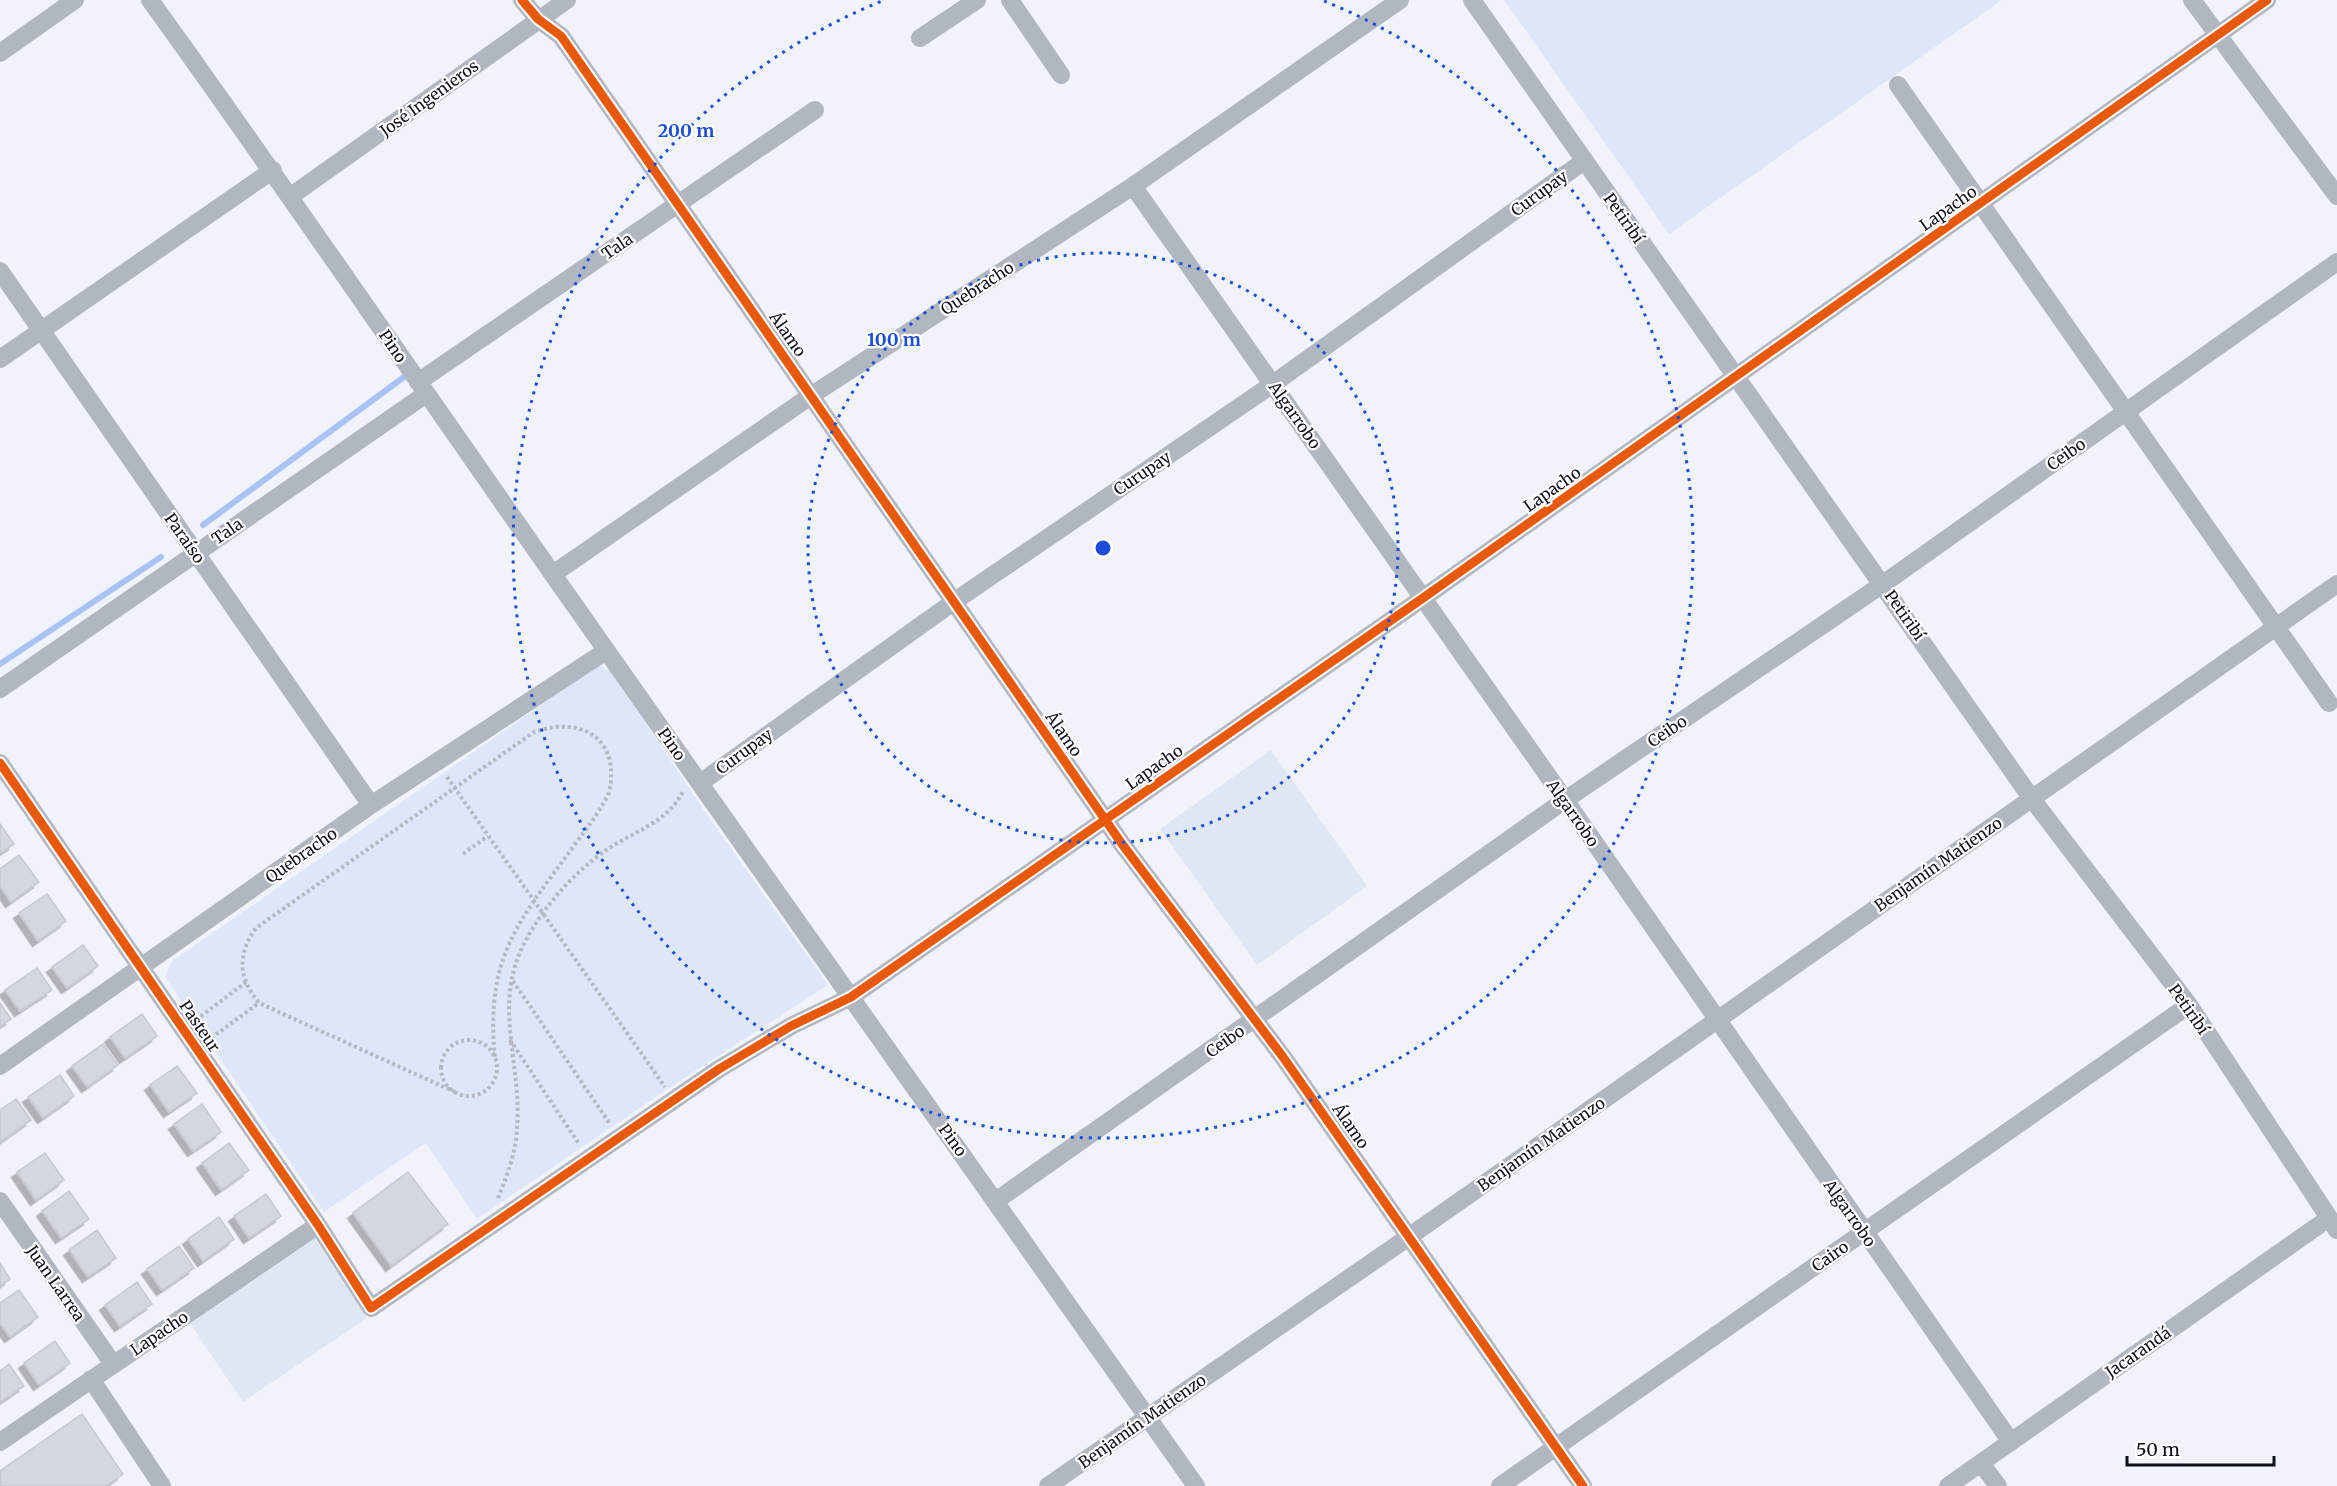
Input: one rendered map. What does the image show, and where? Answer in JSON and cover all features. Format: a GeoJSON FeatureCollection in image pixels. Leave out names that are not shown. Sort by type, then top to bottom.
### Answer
{"type":"FeatureCollection","features":[{"type":"Feature","properties":{"kind":"street"},"geometry":{"type":"LineString","coordinates":[[0,53],[75,0]]}},
{"type":"Feature","properties":{"kind":"street","name":"Pino"},"geometry":{"type":"LineString","coordinates":[[150,0],[273,170],[606,651],[997,1200],[1196,1486]]}},
{"type":"Feature","properties":{"kind":"street","name":"Álamo"},"geometry":{"type":"LineString","coordinates":[[522,0],[538,19],[561,36],[812,395],[952,603],[1105,819],[1410,1236],[1582,1486]]}},
{"type":"Feature","properties":{"kind":"street","name":"José Ingenieros"},"geometry":{"type":"LineString","coordinates":[[291,196],[567,0]]}},
{"type":"Feature","properties":{"kind":"street"},"geometry":{"type":"LineString","coordinates":[[920,38],[977,0]]}},
{"type":"Feature","properties":{"kind":"street"},"geometry":{"type":"LineString","coordinates":[[1010,0],[1061,75]]}},
{"type":"Feature","properties":{"kind":"street","name":"Quebracho"},"geometry":{"type":"LineString","coordinates":[[553,574],[812,395],[1133,186],[1400,0]]}},
{"type":"Feature","properties":{"kind":"street","name":"Petiribí"},"geometry":{"type":"LineString","coordinates":[[1472,0],[2032,799],[2189,1005],[2333,1224]]}},
{"type":"Feature","properties":{"kind":"street"},"geometry":{"type":"LineString","coordinates":[[2192,0],[2337,196]]}},
{"type":"Feature","properties":{"kind":"street","name":"Lapacho"},"geometry":{"type":"LineString","coordinates":[[371,1308],[674,1100],[791,1026],[851,997],[1424,598],[2267,0]]}},
{"type":"Feature","properties":{"kind":"street"},"geometry":{"type":"LineString","coordinates":[[1898,84],[2275,628],[2330,703]]}},
{"type":"Feature","properties":{"kind":"street","name":"Tala"},"geometry":{"type":"LineString","coordinates":[[0,689],[195,553],[679,203],[815,110]]}},
{"type":"Feature","properties":{"kind":"street","name":"Curupay"},"geometry":{"type":"LineString","coordinates":[[696,777],[1273,384],[1584,161]]}},
{"type":"Feature","properties":{"kind":"street"},"geometry":{"type":"LineString","coordinates":[[0,359],[273,170]]}},
{"type":"Feature","properties":{"kind":"street","name":"Algarrobo"},"geometry":{"type":"LineString","coordinates":[[1133,186],[1424,598],[1716,1021],[2011,1442]]}},
{"type":"Feature","properties":{"kind":"street","name":"Ceibo"},"geometry":{"type":"LineString","coordinates":[[997,1200],[1565,800],[1883,584],[2337,262]]}},
{"type":"Feature","properties":{"kind":"street","name":"Paraíso"},"geometry":{"type":"LineString","coordinates":[[0,271],[371,805]]}},
{"type":"Feature","properties":{"kind":"street","name":"Benjamín Matienzo"},"geometry":{"type":"LineString","coordinates":[[1048,1486],[1410,1236],[2337,584]]}},
{"type":"Feature","properties":{"kind":"street","name":"Quebracho"},"geometry":{"type":"LineString","coordinates":[[0,1066],[371,805],[606,651]]}},
{"type":"Feature","properties":{"kind":"street","name":"Pasteur"},"geometry":{"type":"LineString","coordinates":[[0,763],[318,1225],[371,1308]]}},
{"type":"Feature","properties":{"kind":"street","name":"Cairo"},"geometry":{"type":"LineString","coordinates":[[1500,1486],[2189,1005]]}},
{"type":"Feature","properties":{"kind":"street","name":"Juan Larrea"},"geometry":{"type":"LineString","coordinates":[[0,1201],[113,1364]]}},
{"type":"Feature","properties":{"kind":"street","name":"Jacarandá"},"geometry":{"type":"LineString","coordinates":[[1948,1486],[2333,1224]]}},
{"type":"Feature","properties":{"kind":"street","name":"Lapacho"},"geometry":{"type":"LineString","coordinates":[[0,1442],[318,1225]]}},
{"type":"Feature","properties":{"kind":"street"},"geometry":{"type":"LineString","coordinates":[[91,1379],[162,1486]]}},
{"type":"Feature","properties":{"kind":"street"},"geometry":{"type":"LineString","coordinates":[[1982,1462],[1998,1486]]}},
{"type":"Feature","properties":{"kind":"path"},"geometry":{"type":"LineString","coordinates":[[563,725],[577,727],[599,740],[611,764],[612,778],[609,793],[534,901],[516,925],[497,979],[492,1005],[497,1068],[490,1086],[474,1095],[455,1092],[259,1003],[246,982],[241,968],[242,954],[256,928],[534,732],[563,725]]}},
{"type":"Feature","properties":{"kind":"path"},"geometry":{"type":"LineString","coordinates":[[436,762],[674,1100]]}},
{"type":"Feature","properties":{"kind":"path"},"geometry":{"type":"LineString","coordinates":[[486,1229],[507,1174],[518,1127],[510,1039],[513,980],[517,960],[543,915],[575,878],[602,853],[667,815],[696,777]]}},
{"type":"Feature","properties":{"kind":"path"},"geometry":{"type":"LineString","coordinates":[[463,854],[488,836]]}},
{"type":"Feature","properties":{"kind":"path"},"geometry":{"type":"LineString","coordinates":[[513,980],[619,1138]]}},
{"type":"Feature","properties":{"kind":"path"},"geometry":{"type":"LineString","coordinates":[[184,1029],[246,982]]}},
{"type":"Feature","properties":{"kind":"path"},"geometry":{"type":"LineString","coordinates":[[197,1048],[259,1003]]}},
{"type":"Feature","properties":{"kind":"path"},"geometry":{"type":"LineString","coordinates":[[510,1039],[589,1159]]}},
{"type":"Feature","properties":{"kind":"path"},"geometry":{"type":"LineString","coordinates":[[455,1092],[448,1087],[441,1071],[444,1054],[450,1047],[466,1040],[475,1040],[491,1050],[495,1059]]}},
{"type":"Feature","properties":{"kind":"shaded area"},"geometry":{"type":"Polygon","coordinates":[[[1504,0],[2002,0],[1669,234],[1504,0]]]}},
{"type":"Feature","properties":{"kind":"shaded area"},"geometry":{"type":"Polygon","coordinates":[[[599,665],[612,672],[703,809],[828,985],[672,1086],[477,1219],[426,1143],[324,1212],[165,977],[172,961],[599,665]]]}},
{"type":"Feature","properties":{"kind":"shaded area"},"geometry":{"type":"Polygon","coordinates":[[[1271,750],[1367,886],[1257,965],[1160,829],[1271,750]]]}},
{"type":"Feature","properties":{"kind":"shaded area"},"geometry":{"type":"Polygon","coordinates":[[[314,1237],[367,1318],[243,1402],[189,1322],[314,1237]]]}},
{"type":"Feature","properties":{"kind":"building"},"geometry":{"type":"Polygon","coordinates":[[[0,824],[14,844],[0,853],[0,824]]]}},
{"type":"Feature","properties":{"kind":"building"},"geometry":{"type":"Polygon","coordinates":[[[19,855],[39,882],[11,902],[0,886],[0,869],[19,855]]]}},
{"type":"Feature","properties":{"kind":"building"},"geometry":{"type":"Polygon","coordinates":[[[47,894],[66,921],[38,941],[19,913],[47,894]]]}},
{"type":"Feature","properties":{"kind":"building"},"geometry":{"type":"Polygon","coordinates":[[[83,945],[98,966],[67,988],[52,967],[83,945]]]}},
{"type":"Feature","properties":{"kind":"building"},"geometry":{"type":"Polygon","coordinates":[[[37,968],[52,990],[20,1011],[5,990],[37,968]]]}},
{"type":"Feature","properties":{"kind":"building"},"geometry":{"type":"Polygon","coordinates":[[[0,1003],[11,1019],[0,1026],[0,1003]]]}},
{"type":"Feature","properties":{"kind":"building"},"geometry":{"type":"Polygon","coordinates":[[[142,1014],[157,1036],[125,1058],[110,1037],[142,1014]]]}},
{"type":"Feature","properties":{"kind":"building"},"geometry":{"type":"Polygon","coordinates":[[[103,1044],[118,1065],[87,1087],[72,1066],[103,1044]]]}},
{"type":"Feature","properties":{"kind":"building"},"geometry":{"type":"Polygon","coordinates":[[[177,1066],[197,1093],[169,1112],[150,1085],[177,1066]]]}},
{"type":"Feature","properties":{"kind":"building"},"geometry":{"type":"Polygon","coordinates":[[[60,1075],[74,1096],[43,1118],[28,1097],[60,1075]]]}},
{"type":"Feature","properties":{"kind":"building"},"geometry":{"type":"Polygon","coordinates":[[[16,1099],[31,1120],[0,1142],[0,1110],[16,1099]]]}},
{"type":"Feature","properties":{"kind":"building"},"geometry":{"type":"Polygon","coordinates":[[[202,1104],[221,1132],[193,1151],[174,1124],[202,1104]]]}},
{"type":"Feature","properties":{"kind":"building"},"geometry":{"type":"Polygon","coordinates":[[[229,1143],[249,1170],[221,1190],[202,1163],[229,1143]]]}},
{"type":"Feature","properties":{"kind":"building"},"geometry":{"type":"Polygon","coordinates":[[[45,1153],[64,1180],[36,1200],[17,1172],[45,1153]]]}},
{"type":"Feature","properties":{"kind":"building"},"geometry":{"type":"Polygon","coordinates":[[[408,1172],[448,1224],[391,1266],[353,1213],[408,1172]]]}},
{"type":"Feature","properties":{"kind":"building"},"geometry":{"type":"Polygon","coordinates":[[[69,1191],[89,1219],[61,1238],[42,1211],[69,1191]]]}},
{"type":"Feature","properties":{"kind":"building"},"geometry":{"type":"Polygon","coordinates":[[[266,1194],[281,1216],[249,1238],[234,1216],[266,1194]]]}},
{"type":"Feature","properties":{"kind":"building"},"geometry":{"type":"Polygon","coordinates":[[[219,1217],[234,1239],[203,1261],[188,1239],[219,1217]]]}},
{"type":"Feature","properties":{"kind":"building"},"geometry":{"type":"Polygon","coordinates":[[[97,1230],[116,1258],[88,1277],[69,1250],[97,1230]]]}},
{"type":"Feature","properties":{"kind":"building"},"geometry":{"type":"Polygon","coordinates":[[[179,1246],[194,1268],[162,1290],[147,1269],[179,1246]]]}},
{"type":"Feature","properties":{"kind":"building"},"geometry":{"type":"Polygon","coordinates":[[[0,1263],[10,1279],[0,1286],[0,1263]]]}},
{"type":"Feature","properties":{"kind":"building"},"geometry":{"type":"Polygon","coordinates":[[[137,1282],[152,1304],[120,1326],[105,1305],[137,1282]]]}},
{"type":"Feature","properties":{"kind":"building"},"geometry":{"type":"Polygon","coordinates":[[[19,1290],[38,1317],[10,1337],[0,1323],[0,1303],[19,1290]]]}},
{"type":"Feature","properties":{"kind":"building"},"geometry":{"type":"Polygon","coordinates":[[[55,1341],[70,1363],[39,1385],[24,1363],[55,1341]]]}},
{"type":"Feature","properties":{"kind":"building"},"geometry":{"type":"Polygon","coordinates":[[[9,1364],[24,1386],[0,1402],[0,1371],[9,1364]]]}},
{"type":"Feature","properties":{"kind":"building"},"geometry":{"type":"Polygon","coordinates":[[[82,1414],[123,1474],[106,1486],[1,1486],[0,1471],[82,1414]]]}},
{"type":"Feature","properties":{"kind":"waterway"},"geometry":{"type":"LineString","coordinates":[[203,525],[404,377]]}},
{"type":"Feature","properties":{"kind":"waterway"},"geometry":{"type":"LineString","coordinates":[[0,664],[161,557]]}},
{"type":"Feature","properties":{"kind":"cycle path"},"geometry":{"type":"LineString","coordinates":[[522,0],[538,19],[561,36],[1122,844],[1283,1057],[1583,1486]]}},
{"type":"Feature","properties":{"kind":"cycle path"},"geometry":{"type":"LineString","coordinates":[[0,763],[318,1225],[371,1308],[719,1069],[791,1026],[851,997],[1423,598],[2267,0]]}}]}
